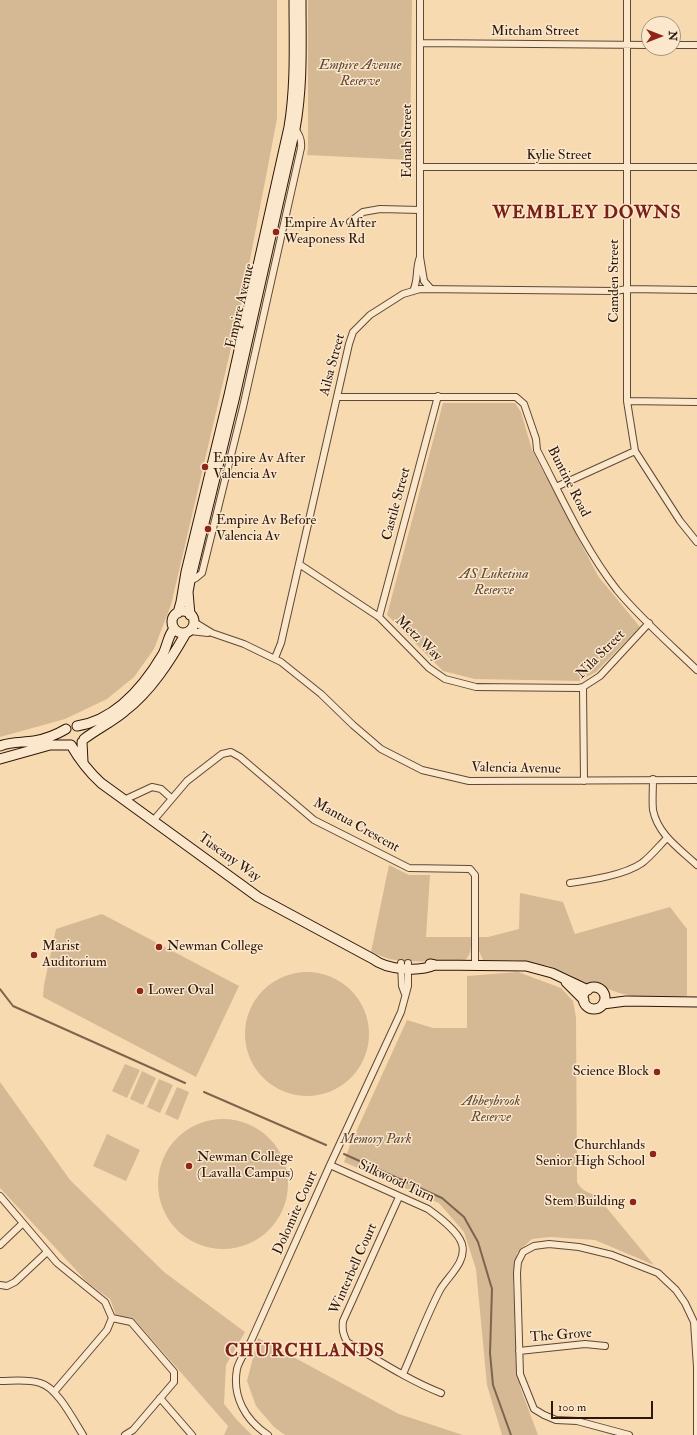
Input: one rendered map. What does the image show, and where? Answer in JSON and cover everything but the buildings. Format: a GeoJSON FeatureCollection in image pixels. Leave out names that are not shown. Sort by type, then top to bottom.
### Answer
{"type":"FeatureCollection","features":[{"type":"Feature","properties":{"kind":"main road","name":"Empire Avenue"},"geometry":{"type":"LineString","coordinates":[[178,613],[186,572],[232,396],[293,105],[294,0]]}},
{"type":"Feature","properties":{"kind":"main road","name":"Empire Avenue"},"geometry":{"type":"LineString","coordinates":[[192,618],[188,592],[190,581],[295,129],[301,82],[301,0]]}},
{"type":"Feature","properties":{"kind":"main road"},"geometry":{"type":"LineString","coordinates":[[0,746],[14,742],[42,740],[71,726],[88,724],[100,720],[132,695],[158,662],[167,647],[174,629],[172,620],[173,617],[178,613],[187,612],[192,618],[193,625],[164,667],[139,699],[79,745],[50,745],[0,759]]}},
{"type":"Feature","properties":{"kind":"main road"},"geometry":{"type":"LineString","coordinates":[[174,629],[180,633],[188,632]]}},
{"type":"Feature","properties":{"kind":"main road"},"geometry":{"type":"LineString","coordinates":[[77,726],[84,732],[82,762]]}},
{"type":"Feature","properties":{"kind":"main road"},"geometry":{"type":"LineString","coordinates":[[66,729],[64,738],[70,745]]}},
{"type":"Feature","properties":{"kind":"main road","name":"Tuscany Way"},"geometry":{"type":"LineString","coordinates":[[70,745],[87,770],[101,783],[258,897],[380,964],[390,967],[404,966],[429,968],[435,965],[526,966],[552,973],[564,980],[588,990]]}},
{"type":"Feature","properties":{"kind":"main road","name":"Tuscany Way"},"geometry":{"type":"LineString","coordinates":[[564,980],[584,1000]]}},
{"type":"Feature","properties":{"kind":"main road"},"geometry":{"type":"LineString","coordinates":[[626,1001],[604,994],[596,988],[588,990],[584,994],[584,1000],[590,1008],[598,1008],[603,1004],[626,1001],[697,1002]]}},
{"type":"Feature","properties":{"kind":"main road"},"geometry":{"type":"LineString","coordinates":[[603,1004],[605,1001],[604,994]]}},
{"type":"Feature","properties":{"kind":"street","name":"Ednah Street"},"geometry":{"type":"LineString","coordinates":[[420,0],[420,257],[424,281],[431,289]]}},
{"type":"Feature","properties":{"kind":"street","name":"Camden Street"},"geometry":{"type":"LineString","coordinates":[[627,0],[627,401],[635,451],[680,521],[697,542]]}},
{"type":"Feature","properties":{"kind":"street","name":"Mitcham Street"},"geometry":{"type":"LineString","coordinates":[[420,43],[641,45]]}},
{"type":"Feature","properties":{"kind":"street"},"geometry":{"type":"LineString","coordinates":[[681,45],[697,45]]}},
{"type":"Feature","properties":{"kind":"street"},"geometry":{"type":"LineString","coordinates":[[190,581],[199,576],[204,567],[245,399],[301,148],[302,141],[300,135],[295,129]]}},
{"type":"Feature","properties":{"kind":"street","name":"Kylie Street"},"geometry":{"type":"LineString","coordinates":[[420,167],[697,167]]}},
{"type":"Feature","properties":{"kind":"street"},"geometry":{"type":"LineString","coordinates":[[350,222],[363,212],[380,209],[420,210]]}},
{"type":"Feature","properties":{"kind":"street","name":"Ednah Street"},"geometry":{"type":"LineString","coordinates":[[413,291],[417,283],[418,262],[420,257]]}},
{"type":"Feature","properties":{"kind":"street","name":"Ailsa Street"},"geometry":{"type":"LineString","coordinates":[[275,658],[281,643],[349,344],[353,332],[370,315],[403,294],[431,289],[615,291],[627,289],[697,290]]}},
{"type":"Feature","properties":{"kind":"street"},"geometry":{"type":"LineString","coordinates":[[232,396],[245,399]]}},
{"type":"Feature","properties":{"kind":"street","name":"Castile Street"},"geometry":{"type":"LineString","coordinates":[[379,617],[438,396]]}},
{"type":"Feature","properties":{"kind":"street","name":"Buntine Road"},"geometry":{"type":"LineString","coordinates":[[337,397],[516,397],[524,404],[536,440],[537,450],[598,563],[618,591],[697,670]]}},
{"type":"Feature","properties":{"kind":"street"},"geometry":{"type":"LineString","coordinates":[[627,401],[697,402]]}},
{"type":"Feature","properties":{"kind":"street"},"geometry":{"type":"LineString","coordinates":[[556,487],[635,451]]}},
{"type":"Feature","properties":{"kind":"street","name":"Metz Way"},"geometry":{"type":"LineString","coordinates":[[299,564],[379,617],[429,668],[445,679],[476,687],[579,688],[583,686]]}},
{"type":"Feature","properties":{"kind":"street","name":"Valencia Avenue"},"geometry":{"type":"LineString","coordinates":[[192,618],[212,633]]}},
{"type":"Feature","properties":{"kind":"street","name":"Nila Street"},"geometry":{"type":"LineString","coordinates":[[584,781],[583,686],[600,676],[649,623]]}},
{"type":"Feature","properties":{"kind":"street","name":"Valencia Avenue"},"geometry":{"type":"LineString","coordinates":[[188,632],[212,633],[244,644],[275,658],[292,669],[321,694],[380,749],[422,770],[469,781],[697,780]]}},
{"type":"Feature","properties":{"kind":"street","name":"Mantua Crescent"},"geometry":{"type":"LineString","coordinates":[[153,821],[170,798],[186,781],[222,754],[231,752],[240,757],[314,820],[409,868],[470,869],[474,875],[475,966]]}},
{"type":"Feature","properties":{"kind":"street"},"geometry":{"type":"LineString","coordinates":[[653,779],[653,810],[659,827],[667,838],[697,865]]}},
{"type":"Feature","properties":{"kind":"street"},"geometry":{"type":"LineString","coordinates":[[124,800],[152,787],[161,789],[170,798]]}},
{"type":"Feature","properties":{"kind":"street"},"geometry":{"type":"LineString","coordinates":[[570,883],[598,879],[631,869],[642,863],[667,838]]}},
{"type":"Feature","properties":{"kind":"street","name":"Dolomite Court"},"geometry":{"type":"LineString","coordinates":[[268,1435],[259,1429],[244,1412],[236,1390],[237,1368],[251,1341],[401,1012],[408,986],[404,966]]}},
{"type":"Feature","properties":{"kind":"street","name":"Silkwood Turn"},"geometry":{"type":"LineString","coordinates":[[330,1165],[428,1209],[457,1235],[462,1245],[458,1266],[441,1289],[403,1374]]}},
{"type":"Feature","properties":{"kind":"street"},"geometry":{"type":"LineString","coordinates":[[0,1196],[47,1252],[105,1302],[112,1318],[107,1330],[54,1392]]}},
{"type":"Feature","properties":{"kind":"street","name":"Winterbell Court"},"geometry":{"type":"LineString","coordinates":[[399,1197],[343,1321],[342,1329],[347,1342],[403,1374],[441,1393]]}},
{"type":"Feature","properties":{"kind":"street"},"geometry":{"type":"LineString","coordinates":[[0,1245],[23,1223]]}},
{"type":"Feature","properties":{"kind":"street"},"geometry":{"type":"LineString","coordinates":[[628,1435],[577,1421],[556,1420],[534,1409],[520,1374],[516,1273],[518,1262],[523,1252],[534,1246],[549,1244],[579,1247],[612,1255],[658,1273],[676,1290],[685,1303],[694,1322],[697,1377],[696,1435]]}},
{"type":"Feature","properties":{"kind":"street"},"geometry":{"type":"LineString","coordinates":[[0,1285],[7,1286],[15,1282],[47,1252]]}},
{"type":"Feature","properties":{"kind":"street"},"geometry":{"type":"LineString","coordinates":[[112,1318],[131,1322],[174,1372],[174,1382],[133,1430],[125,1435]]}},
{"type":"Feature","properties":{"kind":"street","name":"The Grove"},"geometry":{"type":"LineString","coordinates":[[520,1351],[585,1344],[605,1346]]}},
{"type":"Feature","properties":{"kind":"street"},"geometry":{"type":"LineString","coordinates":[[0,1381],[30,1381],[42,1383],[54,1392],[83,1435]]}},
{"type":"Feature","properties":{"kind":"street"},"geometry":{"type":"LineString","coordinates":[[160,1398],[192,1435]]}},
{"type":"Feature","properties":{"kind":"green space"},"geometry":{"type":"Polygon","coordinates":[[[0,0],[277,0],[277,119],[242,301],[171,605],[154,649],[134,677],[107,699],[65,719],[0,737],[0,0]]]}},
{"type":"Feature","properties":{"kind":"green space","name":"Empire Avenue Reserve"},"geometry":{"type":"Polygon","coordinates":[[[308,0],[412,0],[410,160],[307,155],[308,0]]]}},
{"type":"Feature","properties":{"kind":"green space","name":"AS Luketina Reserve"},"geometry":{"type":"Polygon","coordinates":[[[443,403],[515,403],[521,412],[532,450],[598,576],[640,627],[596,672],[579,681],[475,679],[443,671],[387,615],[443,403]]]}},
{"type":"Feature","properties":{"kind":"green space"},"geometry":{"type":"Polygon","coordinates":[[[389,865],[409,875],[430,875],[426,937],[471,937],[470,952],[465,960],[408,961],[389,959],[371,952],[389,865]]]}},
{"type":"Feature","properties":{"kind":"green space"},"geometry":{"type":"Polygon","coordinates":[[[520,893],[563,902],[575,934],[670,907],[687,929],[687,996],[638,997],[619,993],[595,984],[584,985],[572,976],[549,966],[516,960],[483,960],[479,951],[479,937],[488,937],[519,929],[520,893]]]}},
{"type":"Feature","properties":{"kind":"green space","name":"Lower Oval"},"geometry":{"type":"Polygon","coordinates":[[[102,914],[239,986],[196,1077],[43,997],[44,985],[56,929],[102,914]]]}},
{"type":"Feature","properties":{"kind":"green space"},"geometry":{"type":"Polygon","coordinates":[[[307,972],[331,976],[342,982],[351,990],[359,999],[365,1010],[369,1034],[365,1058],[359,1069],[351,1078],[342,1086],[331,1092],[307,1096],[283,1092],[272,1086],[263,1078],[255,1069],[249,1058],[245,1034],[249,1010],[255,999],[263,990],[272,982],[283,976],[307,972]]]}},
{"type":"Feature","properties":{"kind":"green space","name":"Abbeybrook Reserve"},"geometry":{"type":"Polygon","coordinates":[[[518,972],[561,988],[573,1001],[576,1018],[577,1182],[585,1191],[596,1195],[654,1265],[595,1240],[550,1237],[532,1239],[517,1253],[513,1283],[520,1387],[538,1435],[502,1435],[487,1385],[476,1269],[464,1232],[439,1203],[344,1162],[350,1145],[407,1020],[433,1028],[467,1028],[467,976],[518,972]]]}},
{"type":"Feature","properties":{"kind":"green space"},"geometry":{"type":"Polygon","coordinates":[[[125,1064],[140,1070],[127,1098],[112,1091],[125,1064]]]}},
{"type":"Feature","properties":{"kind":"green space"},"geometry":{"type":"Polygon","coordinates":[[[142,1071],[156,1078],[143,1105],[130,1099],[142,1071]]]}},
{"type":"Feature","properties":{"kind":"green space"},"geometry":{"type":"Polygon","coordinates":[[[159,1079],[173,1085],[160,1113],[147,1107],[159,1079]]]}},
{"type":"Feature","properties":{"kind":"green space"},"geometry":{"type":"Polygon","coordinates":[[[0,1082],[70,1180],[164,1272],[245,1332],[226,1365],[224,1404],[252,1435],[224,1435],[228,1426],[133,1318],[116,1315],[110,1299],[88,1283],[0,1188],[0,1082]]]}},
{"type":"Feature","properties":{"kind":"green space"},"geometry":{"type":"Polygon","coordinates":[[[177,1087],[189,1092],[178,1120],[165,1114],[177,1087]]]}},
{"type":"Feature","properties":{"kind":"green space"},"geometry":{"type":"Polygon","coordinates":[[[229,1119],[248,1124],[269,1138],[283,1159],[287,1171],[287,1197],[283,1209],[269,1230],[248,1244],[236,1248],[217,1249],[198,1244],[177,1230],[163,1209],[159,1197],[158,1178],[163,1159],[177,1138],[198,1124],[210,1120],[229,1119]]]}},
{"type":"Feature","properties":{"kind":"green space"},"geometry":{"type":"Polygon","coordinates":[[[107,1134],[140,1150],[126,1181],[93,1166],[107,1134]]]}},
{"type":"Feature","properties":{"kind":"green space"},"geometry":{"type":"Polygon","coordinates":[[[258,1338],[399,1414],[463,1435],[285,1435],[274,1427],[256,1406],[247,1381],[258,1338]]]}},
{"type":"Feature","properties":{"kind":"waterway"},"geometry":{"type":"LineString","coordinates":[[0,989],[13,1006],[185,1083]]}},
{"type":"Feature","properties":{"kind":"waterway"},"geometry":{"type":"LineString","coordinates":[[204,1092],[326,1145]]}},
{"type":"Feature","properties":{"kind":"waterway"},"geometry":{"type":"LineString","coordinates":[[344,1154],[442,1198],[464,1217],[478,1242],[492,1289],[490,1353],[493,1385],[511,1435]]}},
{"type":"Feature","properties":{"kind":"place","name":"Empire Av After Weaponess Rd"},"geometry":{"type":"Point","coordinates":[276,232]}},
{"type":"Feature","properties":{"kind":"place","name":"Empire Av After Valencia Av"},"geometry":{"type":"Point","coordinates":[205,467]}},
{"type":"Feature","properties":{"kind":"place","name":"Empire Av Before Valencia Av"},"geometry":{"type":"Point","coordinates":[208,529]}},
{"type":"Feature","properties":{"kind":"place","name":"Newman College"},"geometry":{"type":"Point","coordinates":[159,947]}},
{"type":"Feature","properties":{"kind":"place","name":"Marist Auditorium"},"geometry":{"type":"Point","coordinates":[34,955]}},
{"type":"Feature","properties":{"kind":"place","name":"Lower Oval"},"geometry":{"type":"Point","coordinates":[140,991]}},
{"type":"Feature","properties":{"kind":"place","name":"Science Block"},"geometry":{"type":"Point","coordinates":[657,1072]}},
{"type":"Feature","properties":{"kind":"place","name":"Churchlands Senior High School"},"geometry":{"type":"Point","coordinates":[653,1154]}},
{"type":"Feature","properties":{"kind":"place","name":"Newman College (Lavalla Campus)"},"geometry":{"type":"Point","coordinates":[189,1166]}},
{"type":"Feature","properties":{"kind":"place","name":"Stem Building"},"geometry":{"type":"Point","coordinates":[633,1202]}},
{"type":"Feature","properties":{"kind":"district","name":"WEMBLEY DOWNS"},"geometry":{"type":"Point","coordinates":[587,214]}},
{"type":"Feature","properties":{"kind":"district","name":"CHURCHLANDS"},"geometry":{"type":"Point","coordinates":[305,1352]}},
{"type":"Feature","properties":{"kind":"park label","name":"Memory Park"},"geometry":{"type":"Point","coordinates":[376,1140]}}]}
